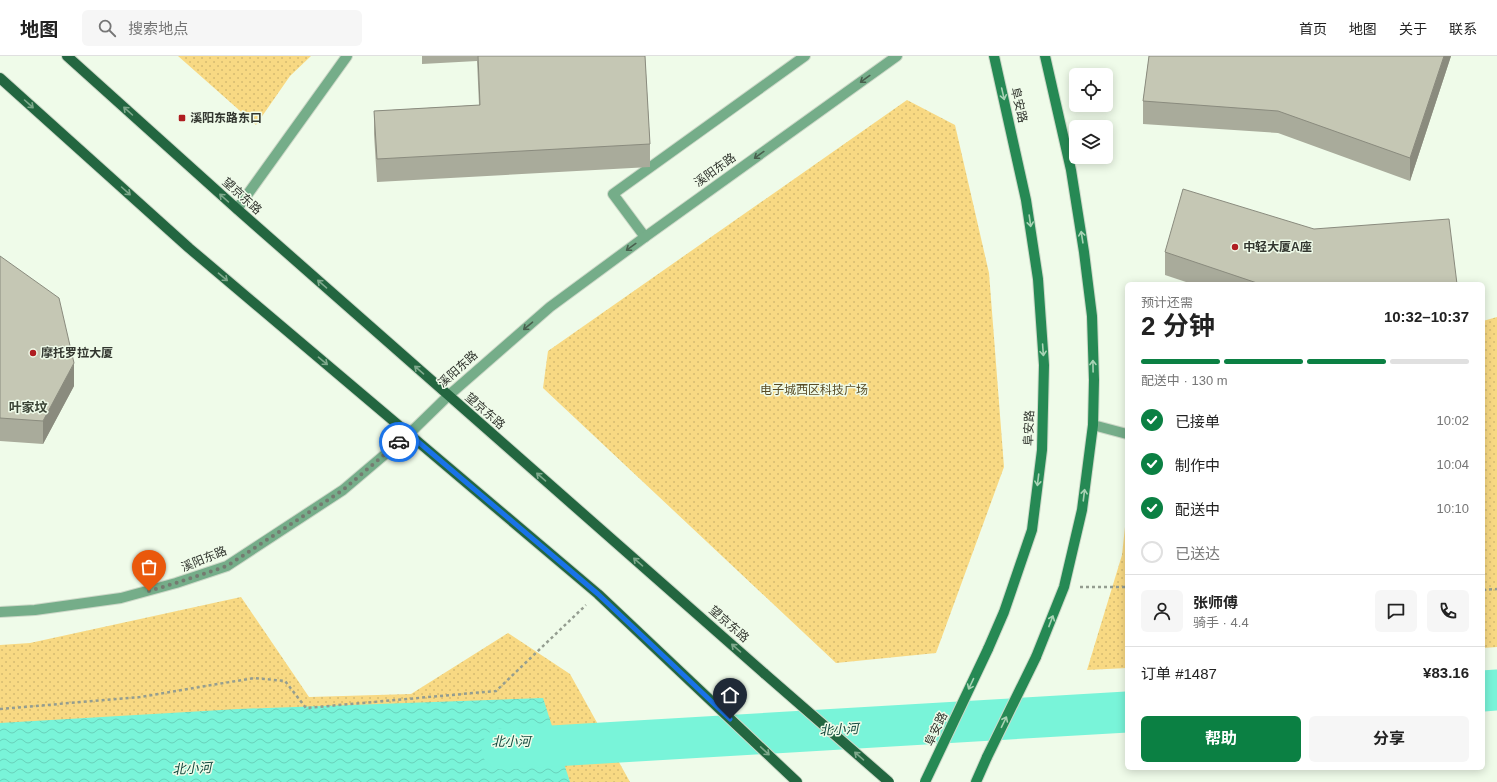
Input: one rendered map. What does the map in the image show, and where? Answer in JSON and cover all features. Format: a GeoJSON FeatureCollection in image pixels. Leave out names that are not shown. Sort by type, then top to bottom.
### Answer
{"type":"FeatureCollection","features":[{"type":"Feature","properties":{"kind":"main road","name":"望京东路"},"geometry":{"type":"LineString","coordinates":[[67,56],[448,396],[889,782]]}},
{"type":"Feature","properties":{"kind":"main road","name":"阜安路"},"geometry":{"type":"LineString","coordinates":[[925,782],[1004,612],[1032,530],[1042,450],[1044,365],[1038,279],[1026,200],[994,56]]}},
{"type":"Feature","properties":{"kind":"main road"},"geometry":{"type":"LineString","coordinates":[[976,782],[987,756],[1036,657],[1064,587],[1082,510],[1093,425],[1094,380],[1092,316],[1084,252],[1071,170],[1045,56]]}},
{"type":"Feature","properties":{"kind":"main road"},"geometry":{"type":"LineString","coordinates":[[0,78],[189,248],[598,594],[797,782]]}},
{"type":"Feature","properties":{"kind":"street"},"geometry":{"type":"LineString","coordinates":[[237,209],[346,56]]}},
{"type":"Feature","properties":{"kind":"street"},"geometry":{"type":"LineString","coordinates":[[645,237],[613,194],[805,56]]}},
{"type":"Feature","properties":{"kind":"street","name":"溪阳东路"},"geometry":{"type":"LineString","coordinates":[[0,612],[35,610],[121,598],[176,583],[227,566],[343,490],[409,434],[448,396],[550,307],[897,56]]}},
{"type":"Feature","properties":{"kind":"street"},"geometry":{"type":"LineString","coordinates":[[1093,425],[1125,433]]}},
{"type":"Feature","properties":{"kind":"path"},"geometry":{"type":"LineString","coordinates":[[1064,587],[1125,587]]}},
{"type":"Feature","properties":{"kind":"path"},"geometry":{"type":"LineString","coordinates":[[1485,590],[1497,589]]}},
{"type":"Feature","properties":{"kind":"path"},"geometry":{"type":"LineString","coordinates":[[0,709],[140,697],[254,678],[285,680],[306,708],[496,691],[598,594]]}},
{"type":"Feature","properties":{"kind":"green space"},"geometry":{"type":"Polygon","coordinates":[[[178,56],[311,56],[290,76],[256,125],[178,56]]]}},
{"type":"Feature","properties":{"kind":"green space","name":"电子城西区科技广场"},"geometry":{"type":"Polygon","coordinates":[[[907,100],[955,125],[989,273],[1004,467],[936,653],[836,663],[543,388],[548,351],[907,100]]]}},
{"type":"Feature","properties":{"kind":"green space"},"geometry":{"type":"Polygon","coordinates":[[[1497,317],[1497,647],[1485,648],[1485,320],[1497,317]]]}},
{"type":"Feature","properties":{"kind":"green space"},"geometry":{"type":"Polygon","coordinates":[[[1125,527],[1125,668],[1087,670],[1122,555],[1125,527]]]}},
{"type":"Feature","properties":{"kind":"green space"},"geometry":{"type":"Polygon","coordinates":[[[241,597],[309,697],[411,694],[508,633],[570,674],[630,782],[0,782],[0,645],[30,643],[241,597]]]}},
{"type":"Feature","properties":{"kind":"water","name":"北小河"},"geometry":{"type":"Polygon","coordinates":[[[543,698],[570,782],[0,782],[0,723],[238,709],[543,698]]]}},
{"type":"Feature","properties":{"kind":"building"},"geometry":{"type":"Polygon","coordinates":[[[478,56],[645,56],[650,144],[377,159],[374,111],[480,105],[478,56]]]}},
{"type":"Feature","properties":{"kind":"building"},"geometry":{"type":"Polygon","coordinates":[[[1149,56],[1444,56],[1410,158],[1278,111],[1143,101],[1149,56]]]}},
{"type":"Feature","properties":{"kind":"building","name":"中轻大厦A座"},"geometry":{"type":"Polygon","coordinates":[[[1183,189],[1314,229],[1449,219],[1457,282],[1254,282],[1165,252],[1183,189]]]}},
{"type":"Feature","properties":{"kind":"building","name":"摩托罗拉大厦"},"geometry":{"type":"Polygon","coordinates":[[[0,256],[59,298],[74,363],[43,421],[0,418],[0,256]]]}},
{"type":"Feature","properties":{"kind":"waterway","name":"北小河"},"geometry":{"type":"LineString","coordinates":[[1485,691],[1497,690]]}},
{"type":"Feature","properties":{"kind":"waterway","name":"北小河"},"geometry":{"type":"LineString","coordinates":[[502,749],[1125,712]]}},
{"type":"Feature","properties":{"kind":"way so far"},"geometry":{"type":"LineString","coordinates":[[149,591],[227,566],[343,490],[399,442]]}},
{"type":"Feature","properties":{"kind":"place","name":"溪阳东路东口"},"geometry":{"type":"Point","coordinates":[182,118]}},
{"type":"Feature","properties":{"kind":"place","name":"中轻大厦A座"},"geometry":{"type":"Point","coordinates":[1235,247]}},
{"type":"Feature","properties":{"kind":"place","name":"摩托罗拉大厦"},"geometry":{"type":"Point","coordinates":[33,353]}},
{"type":"Feature","properties":{"kind":"district","name":"叶家坟"},"geometry":{"type":"Point","coordinates":[28,407]}},
{"type":"Feature","properties":{"kind":"route"},"geometry":{"type":"LineString","coordinates":[[399,442],[409,434],[598,594],[730,719]]}}]}
